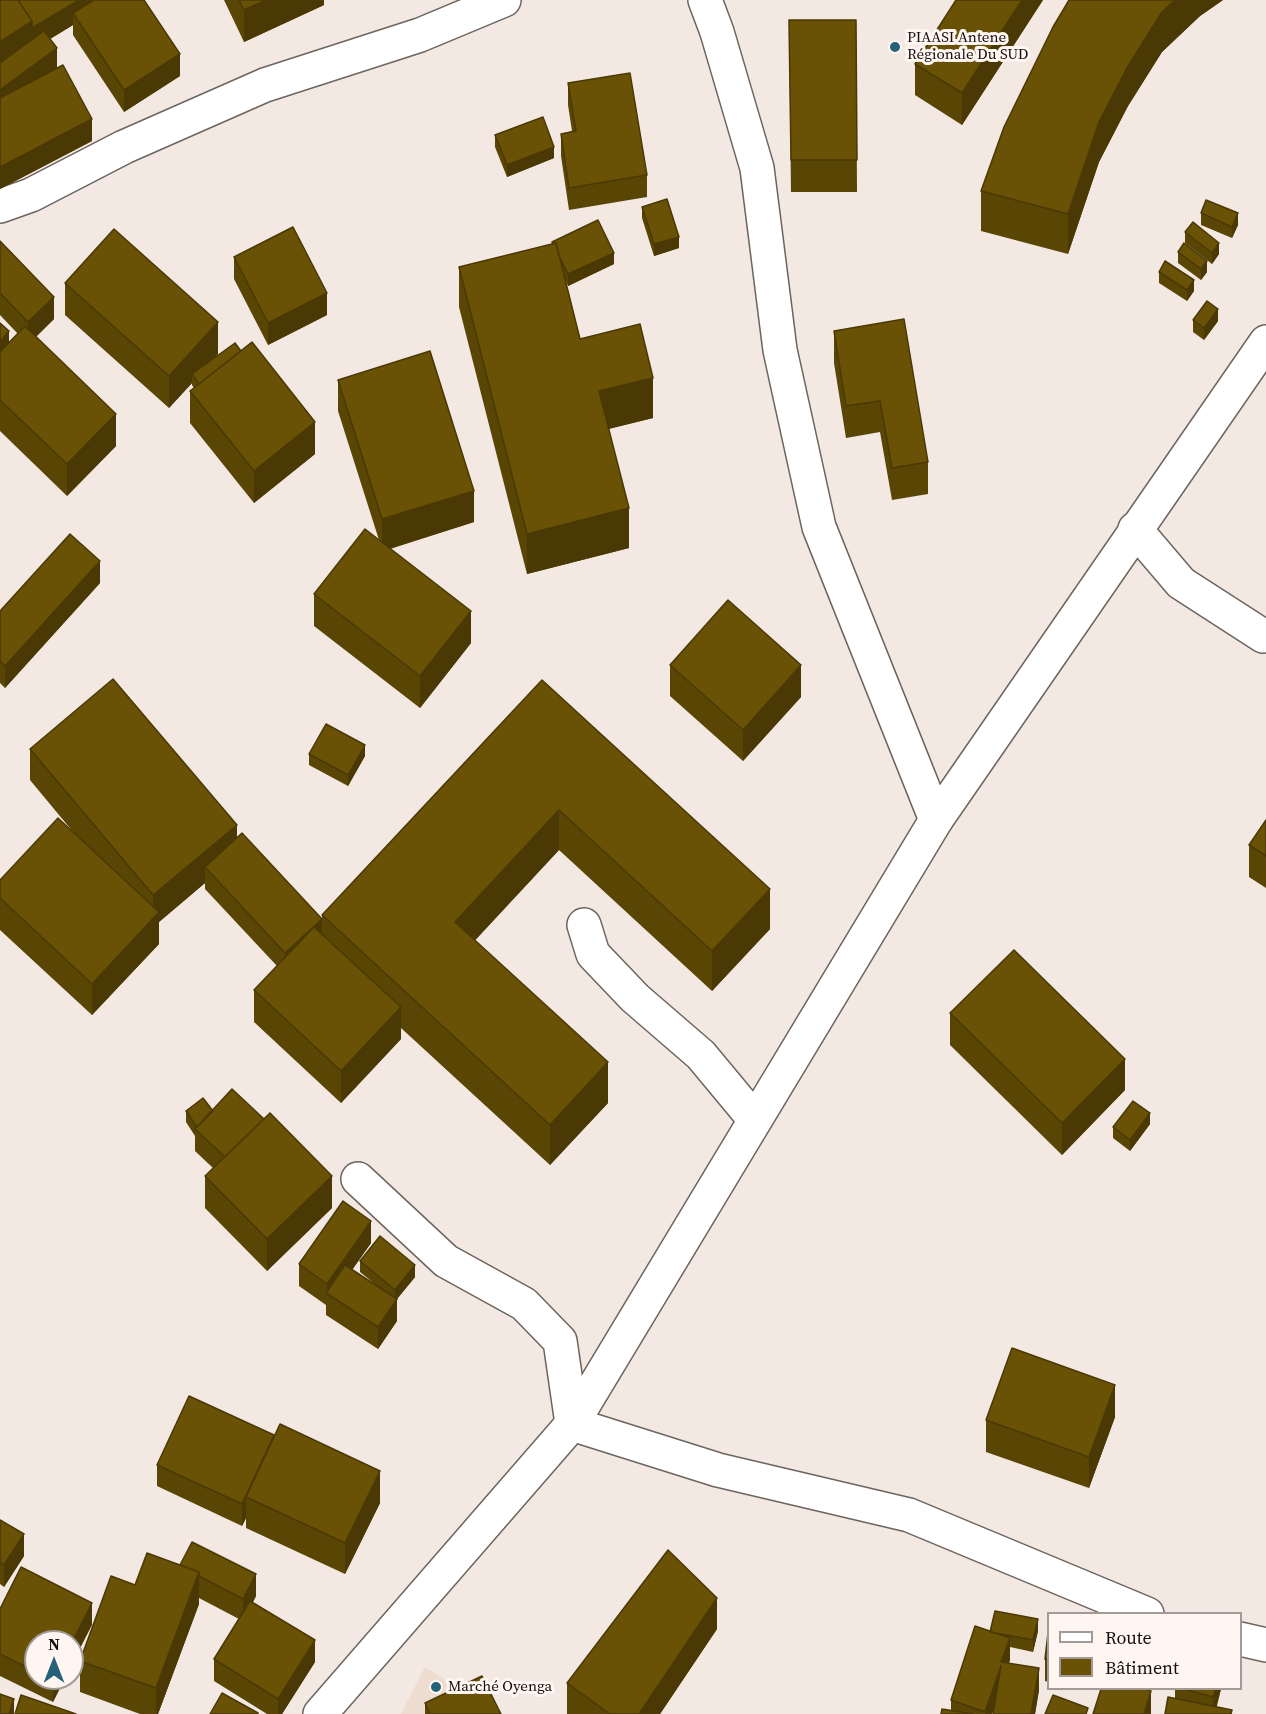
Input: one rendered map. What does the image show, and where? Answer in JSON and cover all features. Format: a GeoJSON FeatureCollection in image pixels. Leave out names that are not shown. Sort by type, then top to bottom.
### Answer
{"type":"FeatureCollection","features":[{"type":"Feature","properties":{"kind":"street"},"geometry":{"type":"LineString","coordinates":[[0,206],[31,195],[124,147],[265,85],[420,35],[504,0]]}},
{"type":"Feature","properties":{"kind":"street"},"geometry":{"type":"LineString","coordinates":[[705,0],[717,32],[757,168],[780,350],[819,526],[936,820]]}},
{"type":"Feature","properties":{"kind":"street"},"geometry":{"type":"LineString","coordinates":[[320,1714],[572,1424],[936,820],[1266,342]]}},
{"type":"Feature","properties":{"kind":"street"},"geometry":{"type":"LineString","coordinates":[[1135,529],[1181,583],[1263,636]]}},
{"type":"Feature","properties":{"kind":"street"},"geometry":{"type":"LineString","coordinates":[[584,925],[593,954],[635,998],[701,1054],[755,1120]]}},
{"type":"Feature","properties":{"kind":"street"},"geometry":{"type":"LineString","coordinates":[[358,1179],[446,1261],[524,1304],[560,1341],[572,1424]]}},
{"type":"Feature","properties":{"kind":"street"},"geometry":{"type":"LineString","coordinates":[[572,1424],[718,1470],[909,1515],[1142,1612]]}},
{"type":"Feature","properties":{"kind":"street"},"geometry":{"type":"LineString","coordinates":[[1242,1640],[1266,1645]]}},
{"type":"Feature","properties":{"kind":"shaded area","name":"Marché Oyenga"},"geometry":{"type":"Polygon","coordinates":[[[425,1667],[488,1706],[492,1714],[401,1714],[425,1667]]]}},
{"type":"Feature","properties":{"kind":"building"},"geometry":{"type":"Polygon","coordinates":[[[0,0],[18,0],[32,21],[0,42],[0,0]]]}},
{"type":"Feature","properties":{"kind":"building"},"geometry":{"type":"Polygon","coordinates":[[[18,0],[79,0],[32,28],[32,21],[18,0]]]}},
{"type":"Feature","properties":{"kind":"building"},"geometry":{"type":"Polygon","coordinates":[[[94,0],[144,0],[180,54],[124,90],[73,13],[94,0]]]}},
{"type":"Feature","properties":{"kind":"building"},"geometry":{"type":"Polygon","coordinates":[[[239,0],[266,0],[244,10],[239,0]]]}},
{"type":"Feature","properties":{"kind":"building"},"geometry":{"type":"Polygon","coordinates":[[[956,0],[1022,0],[962,93],[915,64],[956,0]]]}},
{"type":"Feature","properties":{"kind":"building"},"geometry":{"type":"Polygon","coordinates":[[[1069,0],[1175,0],[1162,12],[1128,66],[1099,122],[1068,214],[981,191],[1004,127],[1053,27],[1069,0]]]}},
{"type":"Feature","properties":{"kind":"building"},"geometry":{"type":"Polygon","coordinates":[[[789,20],[856,20],[857,160],[791,160],[789,20]]]}},
{"type":"Feature","properties":{"kind":"building"},"geometry":{"type":"Polygon","coordinates":[[[44,31],[57,48],[0,90],[0,63],[44,31]]]}},
{"type":"Feature","properties":{"kind":"building"},"geometry":{"type":"Polygon","coordinates":[[[63,65],[92,119],[0,167],[0,98],[63,65]]]}},
{"type":"Feature","properties":{"kind":"building"},"geometry":{"type":"Polygon","coordinates":[[[630,73],[647,175],[569,188],[561,134],[576,131],[568,83],[630,73]]]}},
{"type":"Feature","properties":{"kind":"building"},"geometry":{"type":"Polygon","coordinates":[[[543,117],[554,147],[507,165],[495,135],[543,117]]]}},
{"type":"Feature","properties":{"kind":"building"},"geometry":{"type":"Polygon","coordinates":[[[667,199],[679,237],[654,244],[642,207],[667,199]]]}},
{"type":"Feature","properties":{"kind":"building"},"geometry":{"type":"Polygon","coordinates":[[[1206,200],[1238,213],[1232,227],[1201,213],[1206,200]]]}},
{"type":"Feature","properties":{"kind":"building"},"geometry":{"type":"Polygon","coordinates":[[[598,220],[614,253],[568,274],[559,256],[556,243],[552,242],[598,220]]]}},
{"type":"Feature","properties":{"kind":"building"},"geometry":{"type":"Polygon","coordinates":[[[1193,222],[1219,243],[1212,253],[1185,232],[1193,222]]]}},
{"type":"Feature","properties":{"kind":"building"},"geometry":{"type":"Polygon","coordinates":[[[293,227],[327,293],[268,323],[234,257],[293,227]]]}},
{"type":"Feature","properties":{"kind":"building"},"geometry":{"type":"Polygon","coordinates":[[[114,229],[218,322],[169,376],[65,283],[114,229]]]}},
{"type":"Feature","properties":{"kind":"building"},"geometry":{"type":"Polygon","coordinates":[[[0,241],[54,297],[28,322],[0,293],[0,241]]]}},
{"type":"Feature","properties":{"kind":"building"},"geometry":{"type":"Polygon","coordinates":[[[556,243],[580,339],[640,324],[653,378],[599,391],[629,508],[527,534],[459,267],[556,243]]]}},
{"type":"Feature","properties":{"kind":"building"},"geometry":{"type":"Polygon","coordinates":[[[1184,243],[1207,261],[1201,269],[1178,252],[1184,243]]]}},
{"type":"Feature","properties":{"kind":"building"},"geometry":{"type":"Polygon","coordinates":[[[1165,261],[1194,280],[1187,290],[1159,272],[1165,261]]]}},
{"type":"Feature","properties":{"kind":"building"},"geometry":{"type":"Polygon","coordinates":[[[1207,301],[1218,309],[1204,328],[1193,320],[1207,301]]]}},
{"type":"Feature","properties":{"kind":"building"},"geometry":{"type":"Polygon","coordinates":[[[904,319],[928,462],[892,468],[880,401],[846,406],[834,331],[904,319]]]}},
{"type":"Feature","properties":{"kind":"building"},"geometry":{"type":"Polygon","coordinates":[[[0,323],[9,331],[0,342],[0,323]]]}},
{"type":"Feature","properties":{"kind":"building"},"geometry":{"type":"Polygon","coordinates":[[[25,326],[116,414],[67,464],[0,400],[0,352],[25,326]]]}},
{"type":"Feature","properties":{"kind":"building"},"geometry":{"type":"Polygon","coordinates":[[[252,342],[315,422],[254,471],[190,391],[252,342]]]}},
{"type":"Feature","properties":{"kind":"building"},"geometry":{"type":"Polygon","coordinates":[[[235,343],[241,351],[199,384],[192,374],[235,343]]]}},
{"type":"Feature","properties":{"kind":"building"},"geometry":{"type":"Polygon","coordinates":[[[430,351],[474,491],[382,519],[338,380],[430,351]]]}},
{"type":"Feature","properties":{"kind":"building"},"geometry":{"type":"Polygon","coordinates":[[[365,529],[471,611],[420,676],[314,594],[365,529]]]}},
{"type":"Feature","properties":{"kind":"building"},"geometry":{"type":"Polygon","coordinates":[[[70,534],[100,561],[5,666],[0,661],[0,611],[70,534]]]}},
{"type":"Feature","properties":{"kind":"building"},"geometry":{"type":"Polygon","coordinates":[[[728,600],[801,665],[743,730],[670,665],[728,600]]]}},
{"type":"Feature","properties":{"kind":"building"},"geometry":{"type":"Polygon","coordinates":[[[113,679],[237,825],[153,895],[30,749],[113,679]]]}},
{"type":"Feature","properties":{"kind":"building"},"geometry":{"type":"Polygon","coordinates":[[[542,680],[770,889],[712,951],[559,810],[455,922],[608,1062],[550,1125],[322,915],[542,680]]]}},
{"type":"Feature","properties":{"kind":"building"},"geometry":{"type":"Polygon","coordinates":[[[326,724],[365,745],[348,775],[309,754],[326,724]]]}},
{"type":"Feature","properties":{"kind":"building"},"geometry":{"type":"Polygon","coordinates":[[[58,818],[159,912],[92,984],[0,898],[0,880],[58,818]]]}},
{"type":"Feature","properties":{"kind":"building"},"geometry":{"type":"Polygon","coordinates":[[[1266,820],[1266,856],[1249,845],[1266,820]]]}},
{"type":"Feature","properties":{"kind":"building"},"geometry":{"type":"Polygon","coordinates":[[[242,833],[322,919],[285,953],[205,867],[242,833]]]}},
{"type":"Feature","properties":{"kind":"building"},"geometry":{"type":"Polygon","coordinates":[[[314,927],[401,1007],[341,1071],[254,990],[314,927]]]}},
{"type":"Feature","properties":{"kind":"building"},"geometry":{"type":"Polygon","coordinates":[[[1014,950],[1125,1059],[1062,1123],[950,1013],[1014,950]]]}},
{"type":"Feature","properties":{"kind":"building"},"geometry":{"type":"Polygon","coordinates":[[[232,1089],[264,1119],[225,1157],[195,1129],[232,1089]]]}},
{"type":"Feature","properties":{"kind":"building"},"geometry":{"type":"Polygon","coordinates":[[[203,1098],[213,1111],[197,1127],[186,1111],[203,1098]]]}},
{"type":"Feature","properties":{"kind":"building"},"geometry":{"type":"Polygon","coordinates":[[[1133,1101],[1150,1113],[1130,1140],[1113,1127],[1133,1101]]]}},
{"type":"Feature","properties":{"kind":"building"},"geometry":{"type":"Polygon","coordinates":[[[270,1113],[332,1176],[267,1239],[205,1176],[270,1113]]]}},
{"type":"Feature","properties":{"kind":"building"},"geometry":{"type":"Polygon","coordinates":[[[343,1201],[371,1221],[327,1284],[299,1264],[343,1201]]]}},
{"type":"Feature","properties":{"kind":"building"},"geometry":{"type":"Polygon","coordinates":[[[380,1236],[415,1265],[395,1290],[360,1261],[380,1236]]]}},
{"type":"Feature","properties":{"kind":"building"},"geometry":{"type":"Polygon","coordinates":[[[345,1265],[397,1299],[378,1327],[326,1293],[345,1265]]]}},
{"type":"Feature","properties":{"kind":"building"},"geometry":{"type":"Polygon","coordinates":[[[1012,1348],[1115,1385],[1089,1457],[986,1420],[1012,1348]]]}},
{"type":"Feature","properties":{"kind":"building"},"geometry":{"type":"Polygon","coordinates":[[[189,1396],[274,1435],[242,1504],[157,1465],[189,1396]]]}},
{"type":"Feature","properties":{"kind":"building"},"geometry":{"type":"Polygon","coordinates":[[[280,1424],[380,1471],[345,1543],[246,1497],[280,1424]]]}},
{"type":"Feature","properties":{"kind":"building"},"geometry":{"type":"Polygon","coordinates":[[[0,1520],[24,1534],[4,1565],[0,1562],[0,1520]]]}},
{"type":"Feature","properties":{"kind":"building"},"geometry":{"type":"Polygon","coordinates":[[[192,1542],[256,1574],[243,1599],[199,1576],[199,1572],[180,1565],[192,1542]]]}},
{"type":"Feature","properties":{"kind":"building"},"geometry":{"type":"Polygon","coordinates":[[[668,1550],[717,1598],[639,1714],[610,1714],[567,1683],[668,1550]]]}},
{"type":"Feature","properties":{"kind":"building"},"geometry":{"type":"Polygon","coordinates":[[[147,1553],[199,1572],[156,1688],[84,1662],[84,1650],[111,1576],[135,1585],[147,1553]]]}},
{"type":"Feature","properties":{"kind":"building"},"geometry":{"type":"Polygon","coordinates":[[[21,1567],[92,1603],[78,1630],[24,1630],[24,1666],[0,1654],[0,1609],[21,1567]]]}},
{"type":"Feature","properties":{"kind":"building"},"geometry":{"type":"Polygon","coordinates":[[[250,1601],[315,1640],[278,1699],[214,1659],[250,1601]]]}},
{"type":"Feature","properties":{"kind":"building"},"geometry":{"type":"Polygon","coordinates":[[[995,1611],[1038,1619],[1033,1640],[990,1632],[995,1611]]]}},
{"type":"Feature","properties":{"kind":"building"},"geometry":{"type":"Polygon","coordinates":[[[975,1626],[1010,1638],[1001,1662],[1039,1668],[1031,1714],[993,1714],[1001,1666],[985,1712],[951,1700],[975,1626]]]}},
{"type":"Feature","properties":{"kind":"building"},"geometry":{"type":"Polygon","coordinates":[[[482,1676],[501,1714],[430,1714],[425,1703],[482,1676]]]}},
{"type":"Feature","properties":{"kind":"building"},"geometry":{"type":"Polygon","coordinates":[[[1101,1690],[1151,1691],[1144,1714],[1093,1714],[1101,1690]]]}},
{"type":"Feature","properties":{"kind":"building"},"geometry":{"type":"Polygon","coordinates":[[[1188,1690],[1216,1690],[1213,1697],[1188,1690]]]}},
{"type":"Feature","properties":{"kind":"building"},"geometry":{"type":"Polygon","coordinates":[[[222,1693],[258,1713],[258,1714],[210,1714],[222,1693]]]}},
{"type":"Feature","properties":{"kind":"building"},"geometry":{"type":"Polygon","coordinates":[[[0,1694],[14,1699],[9,1714],[0,1714],[0,1694]]]}},
{"type":"Feature","properties":{"kind":"building"},"geometry":{"type":"Polygon","coordinates":[[[21,1695],[76,1714],[15,1714],[21,1695]]]}},
{"type":"Feature","properties":{"kind":"building"},"geometry":{"type":"Polygon","coordinates":[[[1053,1695],[1088,1708],[1086,1714],[1045,1714],[1053,1695]]]}},
{"type":"Feature","properties":{"kind":"building"},"geometry":{"type":"Polygon","coordinates":[[[1168,1697],[1232,1710],[1231,1714],[1165,1714],[1168,1697]]]}},
{"type":"Feature","properties":{"kind":"building"},"geometry":{"type":"Polygon","coordinates":[[[942,1709],[973,1714],[941,1714],[942,1709]]]}},
{"type":"Feature","properties":{"kind":"place","name":"PIAASI Antene Régionale Du SUD"},"geometry":{"type":"Point","coordinates":[895,47]}},
{"type":"Feature","properties":{"kind":"place","name":"Marché Oyenga"},"geometry":{"type":"Point","coordinates":[436,1687]}}]}
